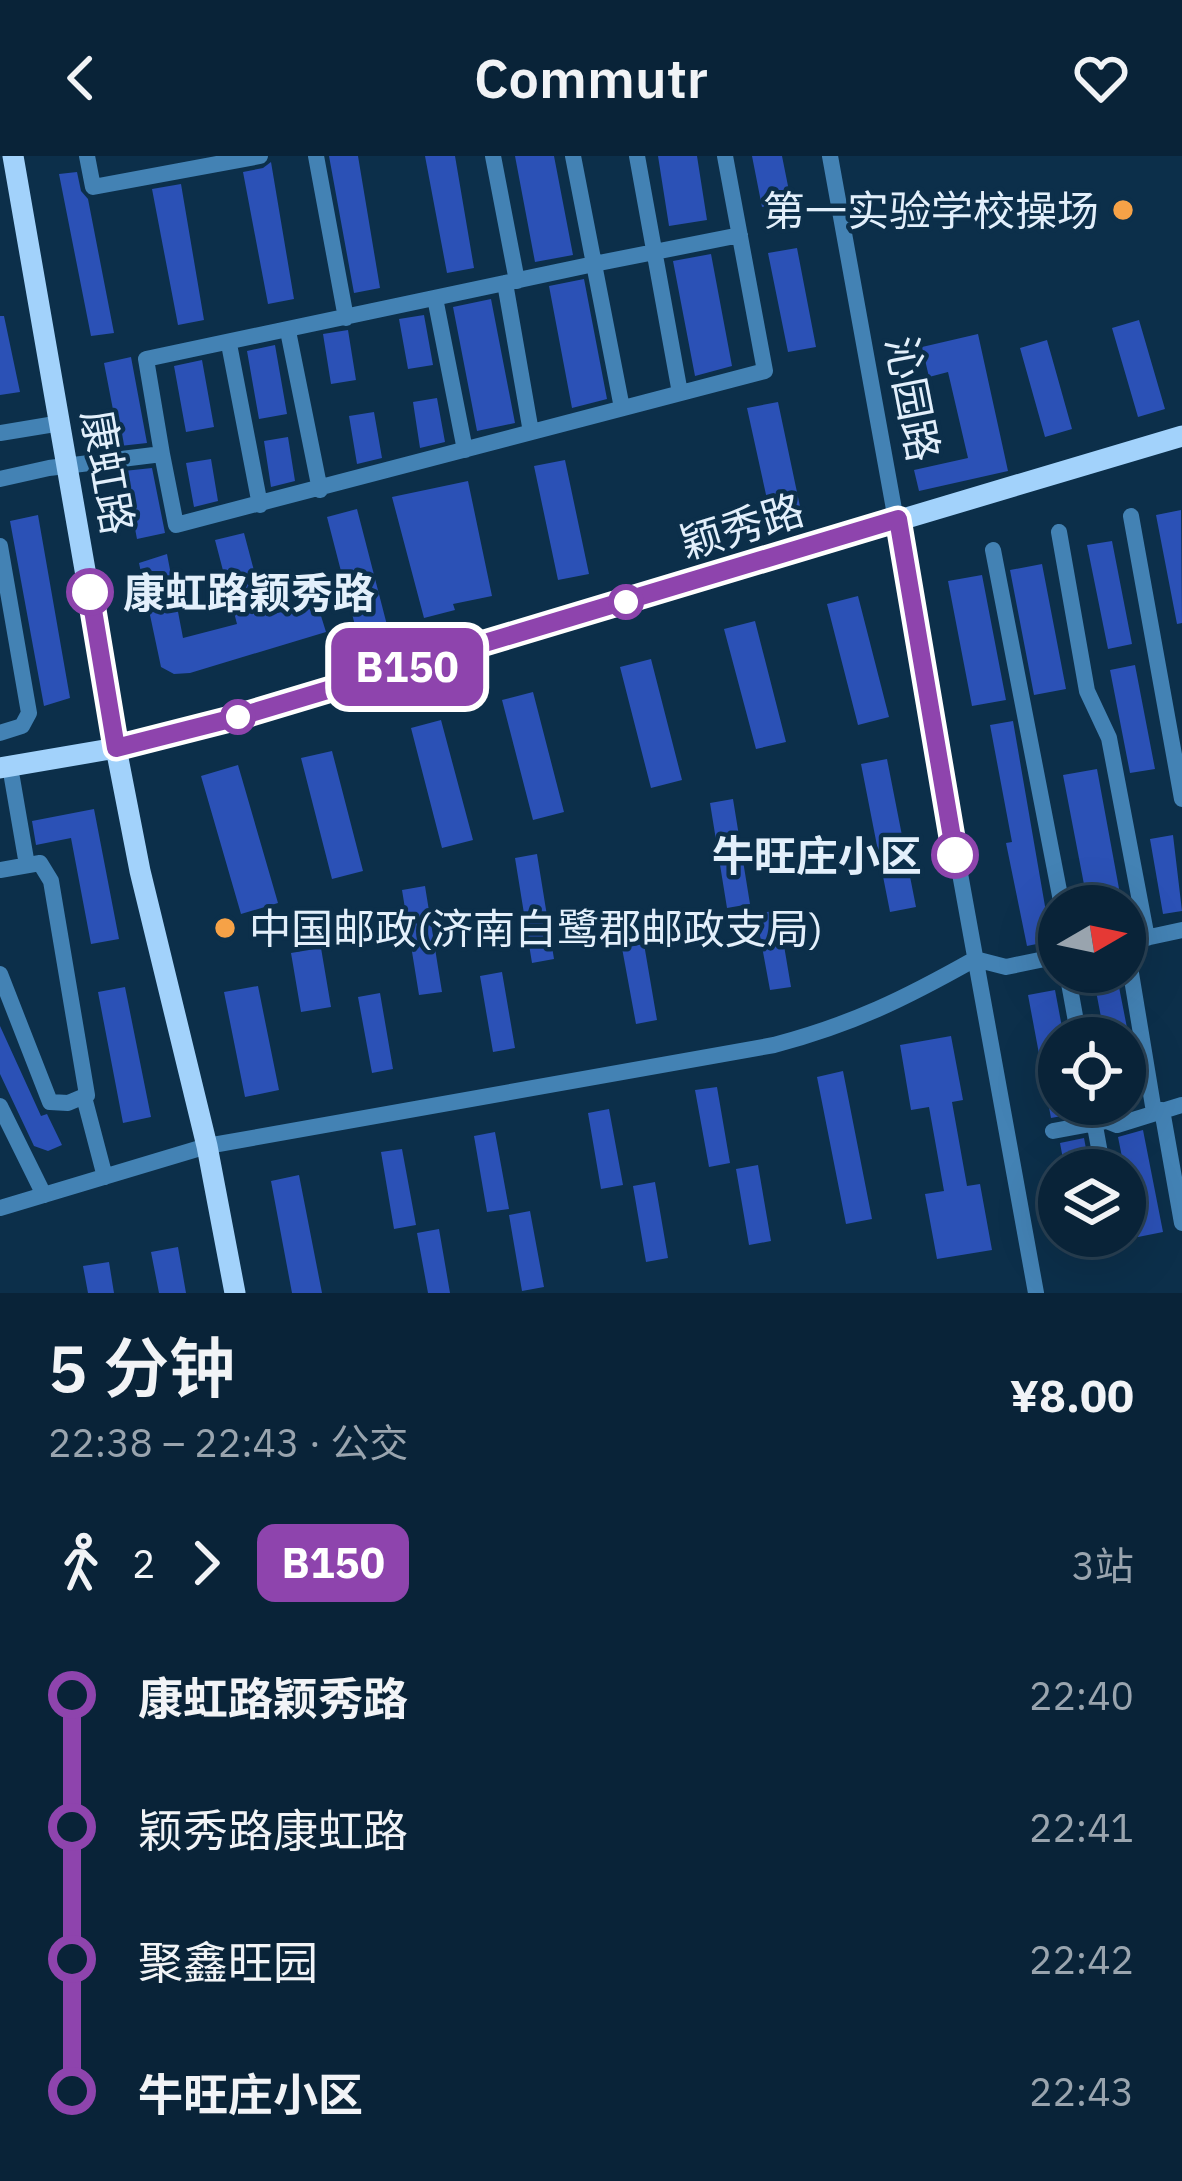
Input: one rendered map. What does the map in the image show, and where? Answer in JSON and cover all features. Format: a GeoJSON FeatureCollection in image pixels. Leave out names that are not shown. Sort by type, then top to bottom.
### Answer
{"type":"FeatureCollection","features":[{"type":"Feature","properties":{"kind":"main road","name":"康虹路"},"geometry":{"type":"LineString","coordinates":[[13,156],[140,871],[207,1146],[235,1293]]}},
{"type":"Feature","properties":{"kind":"main road","name":"颖秀路"},"geometry":{"type":"LineString","coordinates":[[4,776],[68,766],[116,748],[238,717],[1182,436]]}},
{"type":"Feature","properties":{"kind":"street"},"geometry":{"type":"LineString","coordinates":[[87,156],[93,187],[260,156]]}},
{"type":"Feature","properties":{"kind":"street"},"geometry":{"type":"LineString","coordinates":[[316,156],[346,318]]}},
{"type":"Feature","properties":{"kind":"street"},"geometry":{"type":"LineString","coordinates":[[494,156],[531,432]]}},
{"type":"Feature","properties":{"kind":"street"},"geometry":{"type":"LineString","coordinates":[[573,156],[622,408]]}},
{"type":"Feature","properties":{"kind":"street"},"geometry":{"type":"LineString","coordinates":[[638,156],[680,393]]}},
{"type":"Feature","properties":{"kind":"street"},"geometry":{"type":"LineString","coordinates":[[725,156],[740,235],[765,371],[176,525],[146,358],[740,235]]}},
{"type":"Feature","properties":{"kind":"street","name":"沁园路"},"geometry":{"type":"LineString","coordinates":[[830,156],[1036,1293]]}},
{"type":"Feature","properties":{"kind":"street"},"geometry":{"type":"LineString","coordinates":[[435,298],[465,450]]}},
{"type":"Feature","properties":{"kind":"street"},"geometry":{"type":"LineString","coordinates":[[288,331],[320,490]]}},
{"type":"Feature","properties":{"kind":"street"},"geometry":{"type":"LineString","coordinates":[[229,344],[260,505]]}},
{"type":"Feature","properties":{"kind":"street"},"geometry":{"type":"LineString","coordinates":[[0,433],[61,422]]}},
{"type":"Feature","properties":{"kind":"street"},"geometry":{"type":"LineString","coordinates":[[0,479],[162,454]]}},
{"type":"Feature","properties":{"kind":"street"},"geometry":{"type":"LineString","coordinates":[[1131,516],[1182,799]]}},
{"type":"Feature","properties":{"kind":"street"},"geometry":{"type":"LineString","coordinates":[[1059,532],[1087,691],[1109,738],[1147,938],[1182,930]]}},
{"type":"Feature","properties":{"kind":"street"},"geometry":{"type":"LineString","coordinates":[[0,546],[29,713],[22,726],[0,733]]}},
{"type":"Feature","properties":{"kind":"street"},"geometry":{"type":"LineString","coordinates":[[993,550],[1058,885]]}},
{"type":"Feature","properties":{"kind":"street"},"geometry":{"type":"LineString","coordinates":[[4,776],[27,865]]}},
{"type":"Feature","properties":{"kind":"street"},"geometry":{"type":"LineString","coordinates":[[0,870],[40,863],[50,881],[87,1079],[84,1097],[105,1177]]}},
{"type":"Feature","properties":{"kind":"street"},"geometry":{"type":"LineString","coordinates":[[0,1208],[207,1146],[774,1045],[841,1027],[903,1000],[975,959],[1006,967],[1038,960]]}},
{"type":"Feature","properties":{"kind":"street"},"geometry":{"type":"LineString","coordinates":[[0,974],[50,1102],[58,1105],[84,1097]]}},
{"type":"Feature","properties":{"kind":"street"},"geometry":{"type":"LineString","coordinates":[[1135,993],[1182,1223]]}},
{"type":"Feature","properties":{"kind":"street"},"geometry":{"type":"LineString","coordinates":[[1146,1118],[1182,1105]]}},
{"type":"Feature","properties":{"kind":"street"},"geometry":{"type":"LineString","coordinates":[[0,1106],[44,1196]]}},
{"type":"Feature","properties":{"kind":"street"},"geometry":{"type":"LineString","coordinates":[[1053,1131],[1088,1125]]}},
{"type":"Feature","properties":{"kind":"building"},"geometry":{"type":"Polygon","coordinates":[[[329,156],[358,156],[380,288],[354,293],[329,156]]]}},
{"type":"Feature","properties":{"kind":"building"},"geometry":{"type":"Polygon","coordinates":[[[425,156],[455,156],[474,268],[447,273],[425,156]]]}},
{"type":"Feature","properties":{"kind":"building"},"geometry":{"type":"Polygon","coordinates":[[[515,156],[554,156],[573,255],[535,262],[515,156]]]}},
{"type":"Feature","properties":{"kind":"building"},"geometry":{"type":"Polygon","coordinates":[[[658,156],[697,156],[707,220],[669,226],[658,156]]]}},
{"type":"Feature","properties":{"kind":"building"},"geometry":{"type":"Polygon","coordinates":[[[752,156],[782,156],[791,201],[762,207],[752,156]]]}},
{"type":"Feature","properties":{"kind":"building"},"geometry":{"type":"Polygon","coordinates":[[[271,162],[294,299],[268,304],[243,172],[271,162]]]}},
{"type":"Feature","properties":{"kind":"building"},"geometry":{"type":"Polygon","coordinates":[[[77,172],[88,199],[114,333],[91,336],[59,174],[77,172]]]}},
{"type":"Feature","properties":{"kind":"building"},"geometry":{"type":"Polygon","coordinates":[[[181,184],[204,320],[178,325],[152,189],[181,184]]]}},
{"type":"Feature","properties":{"kind":"building"},"geometry":{"type":"Polygon","coordinates":[[[797,248],[816,347],[788,352],[768,253],[797,248]]]}},
{"type":"Feature","properties":{"kind":"building"},"geometry":{"type":"Polygon","coordinates":[[[711,254],[732,366],[695,376],[673,261],[711,254]]]}},
{"type":"Feature","properties":{"kind":"building"},"geometry":{"type":"Polygon","coordinates":[[[584,279],[607,399],[572,408],[549,286],[584,279]]]}},
{"type":"Feature","properties":{"kind":"building"},"geometry":{"type":"Polygon","coordinates":[[[491,299],[515,423],[477,431],[453,307],[491,299]]]}},
{"type":"Feature","properties":{"kind":"building"},"geometry":{"type":"Polygon","coordinates":[[[424,315],[433,365],[408,369],[399,319],[424,315]]]}},
{"type":"Feature","properties":{"kind":"building"},"geometry":{"type":"Polygon","coordinates":[[[0,316],[4,316],[20,392],[0,395],[0,316]]]}},
{"type":"Feature","properties":{"kind":"building"},"geometry":{"type":"Polygon","coordinates":[[[1139,320],[1165,409],[1138,417],[1112,328],[1139,320]]]}},
{"type":"Feature","properties":{"kind":"building"},"geometry":{"type":"Polygon","coordinates":[[[348,330],[356,380],[331,384],[323,334],[348,330]]]}},
{"type":"Feature","properties":{"kind":"building"},"geometry":{"type":"Polygon","coordinates":[[[978,334],[1008,471],[919,491],[914,470],[968,458],[948,372],[929,377],[922,347],[978,334]]]}},
{"type":"Feature","properties":{"kind":"building"},"geometry":{"type":"Polygon","coordinates":[[[1047,340],[1072,429],[1045,437],[1020,348],[1047,340]]]}},
{"type":"Feature","properties":{"kind":"building"},"geometry":{"type":"Polygon","coordinates":[[[275,345],[287,414],[259,419],[247,351],[275,345]]]}},
{"type":"Feature","properties":{"kind":"building"},"geometry":{"type":"Polygon","coordinates":[[[131,357],[147,443],[120,446],[104,363],[131,357]]]}},
{"type":"Feature","properties":{"kind":"building"},"geometry":{"type":"Polygon","coordinates":[[[202,360],[214,427],[186,432],[174,366],[202,360]]]}},
{"type":"Feature","properties":{"kind":"building"},"geometry":{"type":"Polygon","coordinates":[[[437,398],[445,442],[420,448],[413,402],[437,398]]]}},
{"type":"Feature","properties":{"kind":"building"},"geometry":{"type":"Polygon","coordinates":[[[778,402],[802,516],[772,522],[747,408],[778,402]]]}},
{"type":"Feature","properties":{"kind":"building"},"geometry":{"type":"Polygon","coordinates":[[[374,412],[382,458],[357,464],[349,416],[374,412]]]}},
{"type":"Feature","properties":{"kind":"building"},"geometry":{"type":"Polygon","coordinates":[[[288,437],[295,481],[271,487],[264,441],[288,437]]]}},
{"type":"Feature","properties":{"kind":"building"},"geometry":{"type":"Polygon","coordinates":[[[211,459],[218,501],[194,507],[186,463],[211,459]]]}},
{"type":"Feature","properties":{"kind":"building"},"geometry":{"type":"Polygon","coordinates":[[[565,460],[589,574],[558,580],[534,466],[565,460]]]}},
{"type":"Feature","properties":{"kind":"building"},"geometry":{"type":"Polygon","coordinates":[[[152,468],[165,533],[137,539],[124,471],[152,468]]]}},
{"type":"Feature","properties":{"kind":"building"},"geometry":{"type":"Polygon","coordinates":[[[468,481],[492,596],[453,604],[455,610],[424,618],[392,497],[468,481]]]}},
{"type":"Feature","properties":{"kind":"building"},"geometry":{"type":"Polygon","coordinates":[[[357,509],[388,629],[358,637],[327,517],[357,509]]]}},
{"type":"Feature","properties":{"kind":"building"},"geometry":{"type":"Polygon","coordinates":[[[1181,510],[1182,623],[1177,624],[1156,515],[1181,510]]]}},
{"type":"Feature","properties":{"kind":"building"},"geometry":{"type":"Polygon","coordinates":[[[38,515],[70,698],[44,706],[10,521],[38,515]]]}},
{"type":"Feature","properties":{"kind":"building"},"geometry":{"type":"Polygon","coordinates":[[[244,533],[266,616],[317,603],[326,632],[190,673],[174,674],[161,667],[139,563],[167,554],[183,638],[237,624],[215,540],[244,533]]]}},
{"type":"Feature","properties":{"kind":"building"},"geometry":{"type":"Polygon","coordinates":[[[1112,541],[1132,644],[1108,649],[1087,545],[1112,541]]]}},
{"type":"Feature","properties":{"kind":"building"},"geometry":{"type":"Polygon","coordinates":[[[1042,564],[1066,689],[1034,695],[1010,570],[1042,564]]]}},
{"type":"Feature","properties":{"kind":"building"},"geometry":{"type":"Polygon","coordinates":[[[982,575],[1006,700],[972,706],[948,581],[982,575]]]}},
{"type":"Feature","properties":{"kind":"building"},"geometry":{"type":"Polygon","coordinates":[[[858,596],[889,717],[858,725],[827,604],[858,596]]]}},
{"type":"Feature","properties":{"kind":"building"},"geometry":{"type":"Polygon","coordinates":[[[755,621],[786,742],[756,749],[724,629],[755,621]]]}},
{"type":"Feature","properties":{"kind":"building"},"geometry":{"type":"Polygon","coordinates":[[[651,659],[682,780],[651,788],[620,667],[651,659]]]}},
{"type":"Feature","properties":{"kind":"building"},"geometry":{"type":"Polygon","coordinates":[[[1135,665],[1155,769],[1130,773],[1110,670],[1135,665]]]}},
{"type":"Feature","properties":{"kind":"building"},"geometry":{"type":"Polygon","coordinates":[[[533,692],[564,812],[533,820],[502,700],[533,692]]]}},
{"type":"Feature","properties":{"kind":"building"},"geometry":{"type":"Polygon","coordinates":[[[441,720],[473,840],[442,848],[411,728],[441,720]]]}},
{"type":"Feature","properties":{"kind":"building"},"geometry":{"type":"Polygon","coordinates":[[[1013,721],[1041,885],[1038,944],[1027,946],[1006,843],[1012,842],[990,725],[1013,721]]]}},
{"type":"Feature","properties":{"kind":"building"},"geometry":{"type":"Polygon","coordinates":[[[332,751],[363,871],[332,879],[301,758],[332,751]]]}},
{"type":"Feature","properties":{"kind":"building"},"geometry":{"type":"Polygon","coordinates":[[[887,759],[916,907],[890,912],[861,764],[887,759]]]}},
{"type":"Feature","properties":{"kind":"building"},"geometry":{"type":"Polygon","coordinates":[[[238,765],[278,903],[241,914],[201,776],[238,765]]]}},
{"type":"Feature","properties":{"kind":"building"},"geometry":{"type":"Polygon","coordinates":[[[1097,769],[1118,885],[1084,885],[1063,775],[1097,769]]]}},
{"type":"Feature","properties":{"kind":"building"},"geometry":{"type":"Polygon","coordinates":[[[733,799],[750,904],[727,908],[710,803],[733,799]]]}},
{"type":"Feature","properties":{"kind":"building"},"geometry":{"type":"Polygon","coordinates":[[[94,809],[119,939],[91,944],[71,838],[36,845],[32,821],[94,809]]]}},
{"type":"Feature","properties":{"kind":"building"},"geometry":{"type":"Polygon","coordinates":[[[1173,835],[1182,911],[1163,914],[1150,839],[1173,835]]]}},
{"type":"Feature","properties":{"kind":"building"},"geometry":{"type":"Polygon","coordinates":[[[537,854],[554,959],[532,963],[515,858],[537,854]]]}},
{"type":"Feature","properties":{"kind":"building"},"geometry":{"type":"Polygon","coordinates":[[[425,886],[442,992],[419,995],[402,890],[425,886]]]}},
{"type":"Feature","properties":{"kind":"building"},"geometry":{"type":"Polygon","coordinates":[[[778,910],[791,987],[770,990],[756,914],[778,910]]]}},
{"type":"Feature","properties":{"kind":"building"},"geometry":{"type":"Polygon","coordinates":[[[644,944],[657,1020],[636,1024],[622,948],[644,944]]]}},
{"type":"Feature","properties":{"kind":"building"},"geometry":{"type":"Polygon","coordinates":[[[321,948],[331,1007],[301,1012],[291,953],[321,948]]]}},
{"type":"Feature","properties":{"kind":"building"},"geometry":{"type":"Polygon","coordinates":[[[502,972],[515,1048],[493,1052],[480,976],[502,972]]]}},
{"type":"Feature","properties":{"kind":"building"},"geometry":{"type":"Polygon","coordinates":[[[258,986],[279,1090],[245,1097],[224,992],[258,986]]]}},
{"type":"Feature","properties":{"kind":"building"},"geometry":{"type":"Polygon","coordinates":[[[125,987],[151,1117],[123,1123],[98,992],[125,987]]]}},
{"type":"Feature","properties":{"kind":"building"},"geometry":{"type":"Polygon","coordinates":[[[380,993],[393,1069],[372,1073],[358,997],[380,993]]]}},
{"type":"Feature","properties":{"kind":"building"},"geometry":{"type":"Polygon","coordinates":[[[1056,993],[1060,1017],[1038,1017],[1038,1048],[1028,995],[1056,993]]]}},
{"type":"Feature","properties":{"kind":"building"},"geometry":{"type":"Polygon","coordinates":[[[1096,993],[1120,993],[1125,1017],[1101,1017],[1096,993]]]}},
{"type":"Feature","properties":{"kind":"building"},"geometry":{"type":"Polygon","coordinates":[[[0,1026],[41,1116],[47,1114],[62,1145],[48,1151],[34,1146],[0,1074],[0,1026]]]}},
{"type":"Feature","properties":{"kind":"building"},"geometry":{"type":"Polygon","coordinates":[[[951,1036],[963,1100],[952,1102],[967,1186],[980,1184],[992,1250],[937,1259],[925,1194],[944,1191],[929,1107],[911,1110],[900,1045],[951,1036]]]}},
{"type":"Feature","properties":{"kind":"building"},"geometry":{"type":"Polygon","coordinates":[[[843,1071],[872,1219],[846,1224],[817,1077],[843,1071]]]}},
{"type":"Feature","properties":{"kind":"building"},"geometry":{"type":"Polygon","coordinates":[[[717,1087],[730,1163],[709,1167],[695,1090],[717,1087]]]}},
{"type":"Feature","properties":{"kind":"building"},"geometry":{"type":"Polygon","coordinates":[[[609,1109],[623,1185],[601,1189],[588,1113],[609,1109]]]}},
{"type":"Feature","properties":{"kind":"building"},"geometry":{"type":"Polygon","coordinates":[[[1143,1130],[1163,1232],[1146,1235],[1146,1149],[1120,1149],[1118,1137],[1143,1130]]]}},
{"type":"Feature","properties":{"kind":"building"},"geometry":{"type":"Polygon","coordinates":[[[495,1132],[509,1209],[487,1212],[474,1136],[495,1132]]]}},
{"type":"Feature","properties":{"kind":"building"},"geometry":{"type":"Polygon","coordinates":[[[1084,1138],[1086,1149],[1061,1149],[1060,1143],[1084,1138]]]}},
{"type":"Feature","properties":{"kind":"building"},"geometry":{"type":"Polygon","coordinates":[[[402,1149],[416,1225],[394,1229],[381,1152],[402,1149]]]}},
{"type":"Feature","properties":{"kind":"building"},"geometry":{"type":"Polygon","coordinates":[[[758,1165],[771,1241],[749,1245],[736,1169],[758,1165]]]}},
{"type":"Feature","properties":{"kind":"building"},"geometry":{"type":"Polygon","coordinates":[[[299,1175],[322,1293],[292,1293],[271,1181],[299,1175]]]}},
{"type":"Feature","properties":{"kind":"building"},"geometry":{"type":"Polygon","coordinates":[[[655,1182],[668,1258],[646,1262],[633,1186],[655,1182]]]}},
{"type":"Feature","properties":{"kind":"building"},"geometry":{"type":"Polygon","coordinates":[[[530,1211],[544,1287],[522,1291],[509,1215],[530,1211]]]}},
{"type":"Feature","properties":{"kind":"building"},"geometry":{"type":"Polygon","coordinates":[[[439,1229],[450,1293],[428,1293],[417,1233],[439,1229]]]}},
{"type":"Feature","properties":{"kind":"building"},"geometry":{"type":"Polygon","coordinates":[[[178,1247],[186,1293],[159,1293],[151,1252],[178,1247]]]}},
{"type":"Feature","properties":{"kind":"building"},"geometry":{"type":"Polygon","coordinates":[[[109,1262],[114,1293],[88,1293],[83,1266],[109,1262]]]}},
{"type":"Feature","properties":{"kind":"bus line","name":"B150"},"geometry":{"type":"LineString","coordinates":[[90,592],[116,748],[238,717],[898,519],[955,855]]}},
{"type":"Feature","properties":{"kind":"place","name":"第一实验学校操场"},"geometry":{"type":"Point","coordinates":[1123,210]}},
{"type":"Feature","properties":{"kind":"place","name":"康虹路颖秀路"},"geometry":{"type":"Point","coordinates":[90,592]}},
{"type":"Feature","properties":{"kind":"place","name":"牛旺庄小区"},"geometry":{"type":"Point","coordinates":[955,855]}},
{"type":"Feature","properties":{"kind":"place","name":"中国邮政(济南白鹭郡邮政支局)"},"geometry":{"type":"Point","coordinates":[225,928]}}]}
